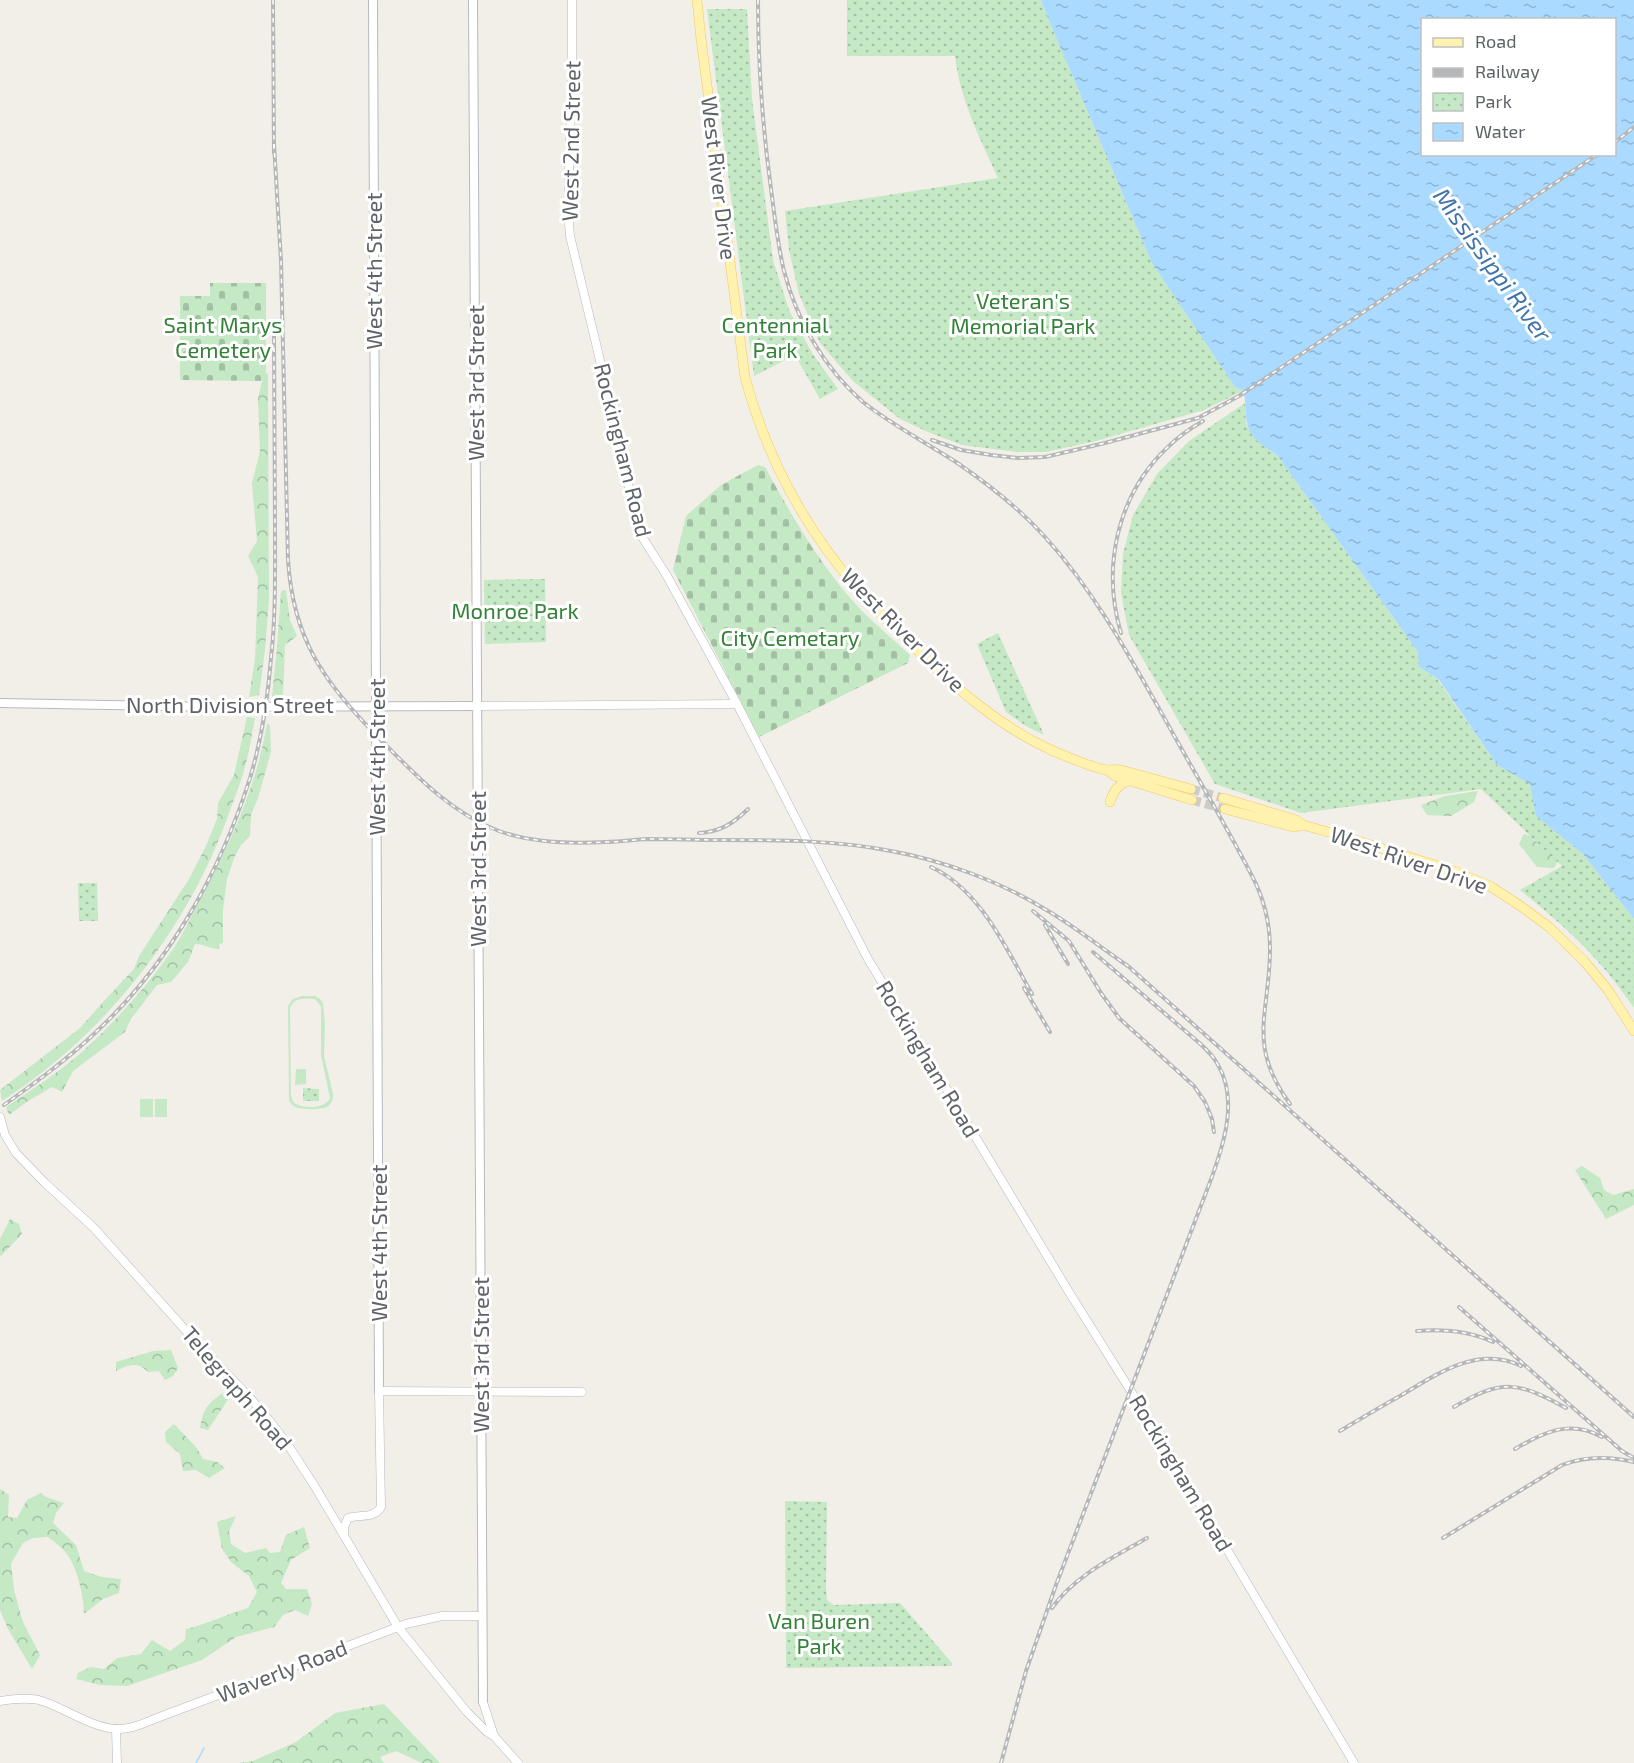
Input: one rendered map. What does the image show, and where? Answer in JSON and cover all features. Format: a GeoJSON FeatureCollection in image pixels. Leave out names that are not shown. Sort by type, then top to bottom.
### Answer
{"type":"FeatureCollection","features":[{"type":"Feature","properties":{"kind":"main road","name":"West 4th Street"},"geometry":{"type":"LineString","coordinates":[[373,0],[379,1391]]}},
{"type":"Feature","properties":{"kind":"main road","name":"West 3rd Street"},"geometry":{"type":"LineString","coordinates":[[473,0],[483,1702]]}},
{"type":"Feature","properties":{"kind":"main road","name":"West River Drive"},"geometry":{"type":"LineString","coordinates":[[697,0],[745,377],[769,450],[790,493],[818,537],[857,588],[927,660],[990,714],[1037,743],[1070,758],[1107,770],[1115,776],[1192,800]]}},
{"type":"Feature","properties":{"kind":"main road","name":"North Division Street"},"geometry":{"type":"LineString","coordinates":[[0,703],[478,706]]}},
{"type":"Feature","properties":{"kind":"main road","name":"West River Drive"},"geometry":{"type":"LineString","coordinates":[[1107,770],[1117,769],[1191,789]]}},
{"type":"Feature","properties":{"kind":"main road"},"geometry":{"type":"LineString","coordinates":[[1110,802],[1117,787],[1130,781]]}},
{"type":"Feature","properties":{"kind":"main road","name":"West River Drive"},"geometry":{"type":"LineString","coordinates":[[1223,798],[1454,871],[1490,886],[1549,927],[1584,961],[1608,990],[1634,1031]]}},
{"type":"Feature","properties":{"kind":"main road","name":"West River Drive"},"geometry":{"type":"LineString","coordinates":[[1225,808],[1293,827],[1303,825]]}},
{"type":"Feature","properties":{"kind":"street","name":"West 2nd Street"},"geometry":{"type":"LineString","coordinates":[[572,0],[568,223],[590,315]]}},
{"type":"Feature","properties":{"kind":"street","name":"Rockingham Road"},"geometry":{"type":"LineString","coordinates":[[590,315],[640,532],[667,576],[737,704],[868,959],[1079,1308],[1173,1457],[1354,1763]]}},
{"type":"Feature","properties":{"kind":"street","name":"North Division Street"},"geometry":{"type":"LineString","coordinates":[[478,706],[737,704]]}},
{"type":"Feature","properties":{"kind":"street","name":"Telegraph Road"},"geometry":{"type":"LineString","coordinates":[[0,1117],[4,1143],[94,1228],[189,1335],[251,1399],[288,1444],[398,1627],[467,1712],[494,1736],[518,1763]]}},
{"type":"Feature","properties":{"kind":"street"},"geometry":{"type":"LineString","coordinates":[[379,1391],[582,1392]]}},
{"type":"Feature","properties":{"kind":"street","name":"West 4th Street"},"geometry":{"type":"LineString","coordinates":[[348,1518],[378,1513],[381,1507],[379,1391]]}},
{"type":"Feature","properties":{"kind":"street"},"geometry":{"type":"LineString","coordinates":[[332,1515],[348,1518],[344,1527],[345,1536]]}},
{"type":"Feature","properties":{"kind":"street","name":"Waverly Road"},"geometry":{"type":"LineString","coordinates":[[116,1729],[157,1718],[418,1620],[442,1616],[482,1616]]}},
{"type":"Feature","properties":{"kind":"street"},"geometry":{"type":"LineString","coordinates":[[0,1701],[29,1699],[41,1701],[92,1723],[116,1729],[117,1763]]}},
{"type":"Feature","properties":{"kind":"street"},"geometry":{"type":"LineString","coordinates":[[467,1712],[476,1711],[483,1702]]}},
{"type":"Feature","properties":{"kind":"street","name":"West 3rd Street"},"geometry":{"type":"LineString","coordinates":[[483,1702],[494,1736]]}},
{"type":"Feature","properties":{"kind":"green space","name":"Veteran's Memorial Park"},"geometry":{"type":"Polygon","coordinates":[[[847,0],[1041,0],[1152,263],[1235,387],[1243,391],[1204,410],[1096,441],[1046,452],[1017,452],[962,445],[928,432],[900,419],[853,381],[820,343],[799,294],[789,250],[785,211],[998,178],[966,103],[955,56],[847,56],[847,0]]]}},
{"type":"Feature","properties":{"kind":"green space","name":"Centennial Park"},"geometry":{"type":"Polygon","coordinates":[[[707,9],[747,9],[752,99],[773,260],[789,310],[812,353],[838,389],[820,399],[795,355],[754,376],[707,9]]]}},
{"type":"Feature","properties":{"kind":"green space","name":"Saint Marys Cemetery"},"geometry":{"type":"Polygon","coordinates":[[[210,283],[266,283],[266,381],[180,380],[180,296],[210,296],[210,283]]]}},
{"type":"Feature","properties":{"kind":"green space"},"geometry":{"type":"Polygon","coordinates":[[[268,373],[269,600],[259,695],[249,697],[255,659],[258,577],[248,556],[257,541],[252,483],[260,451],[258,399],[263,376],[268,373]]]}},
{"type":"Feature","properties":{"kind":"green space"},"geometry":{"type":"Polygon","coordinates":[[[1245,403],[1246,424],[1256,440],[1277,455],[1418,652],[1419,667],[1438,680],[1497,765],[1530,784],[1537,816],[1583,854],[1634,919],[1634,1008],[1609,974],[1582,944],[1520,890],[1562,866],[1481,789],[1301,813],[1215,784],[1129,635],[1121,593],[1123,554],[1133,515],[1157,474],[1189,441],[1245,403]]]}},
{"type":"Feature","properties":{"kind":"green space","name":"City Cemetary"},"geometry":{"type":"Polygon","coordinates":[[[758,465],[765,467],[797,524],[847,595],[910,655],[908,663],[759,737],[673,570],[686,516],[721,485],[758,465]]]}},
{"type":"Feature","properties":{"kind":"green space","name":"Monroe Park"},"geometry":{"type":"Polygon","coordinates":[[[545,579],[546,642],[485,644],[484,580],[545,579]]]}},
{"type":"Feature","properties":{"kind":"green space"},"geometry":{"type":"Polygon","coordinates":[[[286,590],[290,620],[297,636],[285,645],[283,696],[272,697],[281,591],[286,590]]]}},
{"type":"Feature","properties":{"kind":"green space"},"geometry":{"type":"Polygon","coordinates":[[[998,633],[1044,735],[1006,712],[977,644],[998,633]]]}},
{"type":"Feature","properties":{"kind":"green space"},"geometry":{"type":"Polygon","coordinates":[[[247,717],[255,718],[239,787],[216,847],[195,890],[170,932],[143,971],[112,1008],[78,1042],[2,1101],[0,1090],[80,1028],[134,969],[139,956],[189,879],[206,846],[217,819],[218,803],[234,775],[247,717]]]}},
{"type":"Feature","properties":{"kind":"green space"},"geometry":{"type":"Polygon","coordinates":[[[267,724],[270,725],[271,752],[251,815],[250,836],[241,845],[234,858],[227,879],[223,910],[223,943],[219,944],[220,949],[195,944],[188,962],[171,982],[157,985],[131,1019],[125,1032],[73,1071],[62,1092],[52,1087],[9,1115],[6,1107],[64,1066],[107,1028],[142,990],[173,949],[221,859],[240,815],[256,770],[267,724]]]}},
{"type":"Feature","properties":{"kind":"green space"},"geometry":{"type":"Polygon","coordinates":[[[1478,791],[1474,802],[1451,816],[1427,815],[1421,805],[1445,796],[1478,791]]]}},
{"type":"Feature","properties":{"kind":"green space"},"geometry":{"type":"Polygon","coordinates":[[[1524,834],[1534,837],[1559,859],[1554,868],[1537,867],[1519,844],[1524,834]]]}},
{"type":"Feature","properties":{"kind":"green space"},"geometry":{"type":"Polygon","coordinates":[[[78,883],[97,883],[98,921],[79,921],[78,883]]]}},
{"type":"Feature","properties":{"kind":"green space"},"geometry":{"type":"Polygon","coordinates":[[[315,996],[323,1003],[324,1056],[333,1094],[331,1103],[324,1108],[296,1107],[291,1104],[289,1098],[288,1006],[293,999],[315,996]],[[304,999],[297,1000],[290,1008],[291,1097],[294,1103],[303,1106],[319,1106],[330,1098],[321,1055],[321,1006],[315,999],[304,999]]]}},
{"type":"Feature","properties":{"kind":"green space"},"geometry":{"type":"Polygon","coordinates":[[[296,1069],[306,1069],[306,1084],[295,1085],[296,1069]]]}},
{"type":"Feature","properties":{"kind":"green space"},"geometry":{"type":"Polygon","coordinates":[[[303,1088],[319,1089],[319,1101],[303,1101],[303,1088]]]}},
{"type":"Feature","properties":{"kind":"green space"},"geometry":{"type":"Polygon","coordinates":[[[140,1099],[153,1099],[153,1117],[140,1117],[140,1099]]]}},
{"type":"Feature","properties":{"kind":"green space"},"geometry":{"type":"Polygon","coordinates":[[[155,1099],[167,1099],[167,1117],[155,1117],[155,1099]]]}},
{"type":"Feature","properties":{"kind":"green space"},"geometry":{"type":"Polygon","coordinates":[[[1582,1166],[1600,1178],[1604,1190],[1613,1195],[1634,1189],[1634,1205],[1606,1219],[1575,1170],[1582,1166]]]}},
{"type":"Feature","properties":{"kind":"green space"},"geometry":{"type":"Polygon","coordinates":[[[10,1219],[19,1224],[22,1234],[0,1257],[0,1239],[10,1219]]]}},
{"type":"Feature","properties":{"kind":"green space"},"geometry":{"type":"Polygon","coordinates":[[[171,1350],[178,1368],[173,1376],[165,1380],[159,1371],[148,1372],[136,1365],[116,1371],[116,1362],[153,1351],[171,1350]]]}},
{"type":"Feature","properties":{"kind":"green space"},"geometry":{"type":"Polygon","coordinates":[[[227,1390],[231,1395],[208,1430],[200,1428],[209,1405],[227,1390]]]}},
{"type":"Feature","properties":{"kind":"green space"},"geometry":{"type":"Polygon","coordinates":[[[174,1424],[196,1447],[203,1459],[217,1462],[225,1468],[209,1478],[196,1470],[183,1471],[180,1454],[166,1442],[165,1432],[174,1424]]]}},
{"type":"Feature","properties":{"kind":"green space"},"geometry":{"type":"Polygon","coordinates":[[[0,1489],[9,1495],[8,1517],[17,1518],[27,1500],[41,1493],[64,1503],[56,1513],[53,1523],[76,1545],[84,1571],[102,1577],[121,1579],[119,1593],[103,1599],[84,1614],[78,1577],[65,1551],[48,1537],[33,1538],[23,1543],[11,1564],[14,1590],[23,1622],[40,1655],[32,1669],[8,1629],[0,1610],[0,1489]]]}},
{"type":"Feature","properties":{"kind":"green space","name":"Van Buren Park"},"geometry":{"type":"Polygon","coordinates":[[[785,1501],[827,1502],[827,1600],[833,1605],[900,1603],[952,1663],[952,1666],[786,1668],[785,1501]]]}},
{"type":"Feature","properties":{"kind":"green space"},"geometry":{"type":"Polygon","coordinates":[[[236,1516],[229,1531],[231,1544],[245,1553],[266,1548],[270,1553],[280,1552],[286,1535],[304,1527],[310,1548],[291,1560],[281,1583],[286,1589],[307,1589],[312,1604],[308,1616],[295,1610],[283,1615],[274,1627],[236,1637],[202,1660],[127,1686],[100,1685],[76,1679],[78,1673],[90,1667],[104,1669],[117,1658],[141,1654],[152,1640],[170,1651],[185,1640],[186,1629],[248,1608],[257,1592],[249,1576],[231,1562],[222,1549],[217,1522],[236,1516]]]}},
{"type":"Feature","properties":{"kind":"green space"},"geometry":{"type":"Polygon","coordinates":[[[384,1704],[440,1763],[422,1763],[396,1751],[380,1757],[384,1763],[239,1763],[253,1761],[296,1742],[335,1713],[384,1704]]]}},
{"type":"Feature","properties":{"kind":"water","name":"Mississippi River"},"geometry":{"type":"Polygon","coordinates":[[[1041,0],[1634,0],[1634,919],[1583,854],[1536,816],[1530,784],[1497,765],[1439,680],[1419,667],[1418,652],[1277,455],[1252,435],[1247,423],[1243,391],[1235,387],[1152,263],[1041,0]]]}},
{"type":"Feature","properties":{"kind":"waterway"},"geometry":{"type":"LineString","coordinates":[[196,1763],[204,1748]]}},
{"type":"Feature","properties":{"kind":"tunnel"},"geometry":{"type":"LineString","coordinates":[[1191,789],[1223,798]]}},
{"type":"Feature","properties":{"kind":"tunnel"},"geometry":{"type":"LineString","coordinates":[[1192,800],[1225,809]]}},
{"type":"Feature","properties":{"kind":"railway"},"geometry":{"type":"LineString","coordinates":[[273,0],[274,153]]}},
{"type":"Feature","properties":{"kind":"railway"},"geometry":{"type":"LineString","coordinates":[[758,0],[763,113],[779,249],[790,290],[804,325],[824,359],[863,402],[968,470],[1025,516],[1063,558],[1111,626],[1220,816],[1259,891],[1270,939],[1264,1045],[1268,1063],[1290,1104]]}},
{"type":"Feature","properties":{"kind":"railway"},"geometry":{"type":"LineString","coordinates":[[1616,141],[1634,127]]}},
{"type":"Feature","properties":{"kind":"railway"},"geometry":{"type":"LineString","coordinates":[[274,144],[281,261],[288,560],[296,612],[314,656],[340,695],[417,776],[463,813],[499,831],[525,838],[565,843],[655,839],[786,841],[870,847],[949,866],[989,880],[1026,898],[1128,966],[1634,1417]]}},
{"type":"Feature","properties":{"kind":"railway"},"geometry":{"type":"LineString","coordinates":[[932,440],[961,450],[991,455],[1018,458],[1045,457],[1198,418],[1239,396],[1595,156]]}},
{"type":"Feature","properties":{"kind":"railway"},"geometry":{"type":"LineString","coordinates":[[4,1105],[52,1070],[85,1042],[147,977],[189,915],[224,848],[238,813],[261,734],[273,642],[274,336]]}},
{"type":"Feature","properties":{"kind":"railway"},"geometry":{"type":"LineString","coordinates":[[1121,633],[1115,608],[1113,582],[1118,532],[1126,508],[1151,465],[1177,439],[1203,421]]}},
{"type":"Feature","properties":{"kind":"railway"},"geometry":{"type":"LineString","coordinates":[[699,833],[714,831],[726,826],[748,809]]}},
{"type":"Feature","properties":{"kind":"railway"},"geometry":{"type":"LineString","coordinates":[[931,867],[948,877],[978,905],[1002,940],[1032,994]]}},
{"type":"Feature","properties":{"kind":"railway"},"geometry":{"type":"LineString","coordinates":[[1033,911],[1069,941],[1119,1018],[1194,1086],[1205,1102],[1212,1119],[1214,1132]]}},
{"type":"Feature","properties":{"kind":"railway"},"geometry":{"type":"LineString","coordinates":[[1045,925],[1068,964]]}},
{"type":"Feature","properties":{"kind":"railway"},"geometry":{"type":"LineString","coordinates":[[1001,1763],[1026,1671],[1056,1585],[1210,1182],[1227,1124],[1227,1093],[1224,1079],[1214,1058],[1093,952]]}},
{"type":"Feature","properties":{"kind":"railway"},"geometry":{"type":"LineString","coordinates":[[1024,988],[1050,1032]]}},
{"type":"Feature","properties":{"kind":"railway"},"geometry":{"type":"LineString","coordinates":[[1459,1307],[1622,1451],[1634,1458]]}},
{"type":"Feature","properties":{"kind":"railway"},"geometry":{"type":"LineString","coordinates":[[1417,1331],[1456,1332],[1475,1335],[1493,1342]]}},
{"type":"Feature","properties":{"kind":"railway"},"geometry":{"type":"LineString","coordinates":[[1340,1431],[1428,1379],[1458,1365],[1474,1360],[1489,1359],[1505,1360],[1521,1366]]}},
{"type":"Feature","properties":{"kind":"railway"},"geometry":{"type":"LineString","coordinates":[[1454,1407],[1485,1391],[1510,1387],[1535,1393],[1566,1408]]}},
{"type":"Feature","properties":{"kind":"railway"},"geometry":{"type":"LineString","coordinates":[[1515,1449],[1536,1437],[1568,1428],[1579,1429],[1602,1437]]}},
{"type":"Feature","properties":{"kind":"railway"},"geometry":{"type":"LineString","coordinates":[[1443,1538],[1562,1465],[1598,1458],[1634,1462]]}},
{"type":"Feature","properties":{"kind":"railway"},"geometry":{"type":"LineString","coordinates":[[1052,1608],[1071,1586],[1083,1577],[1147,1538]]}}]}
